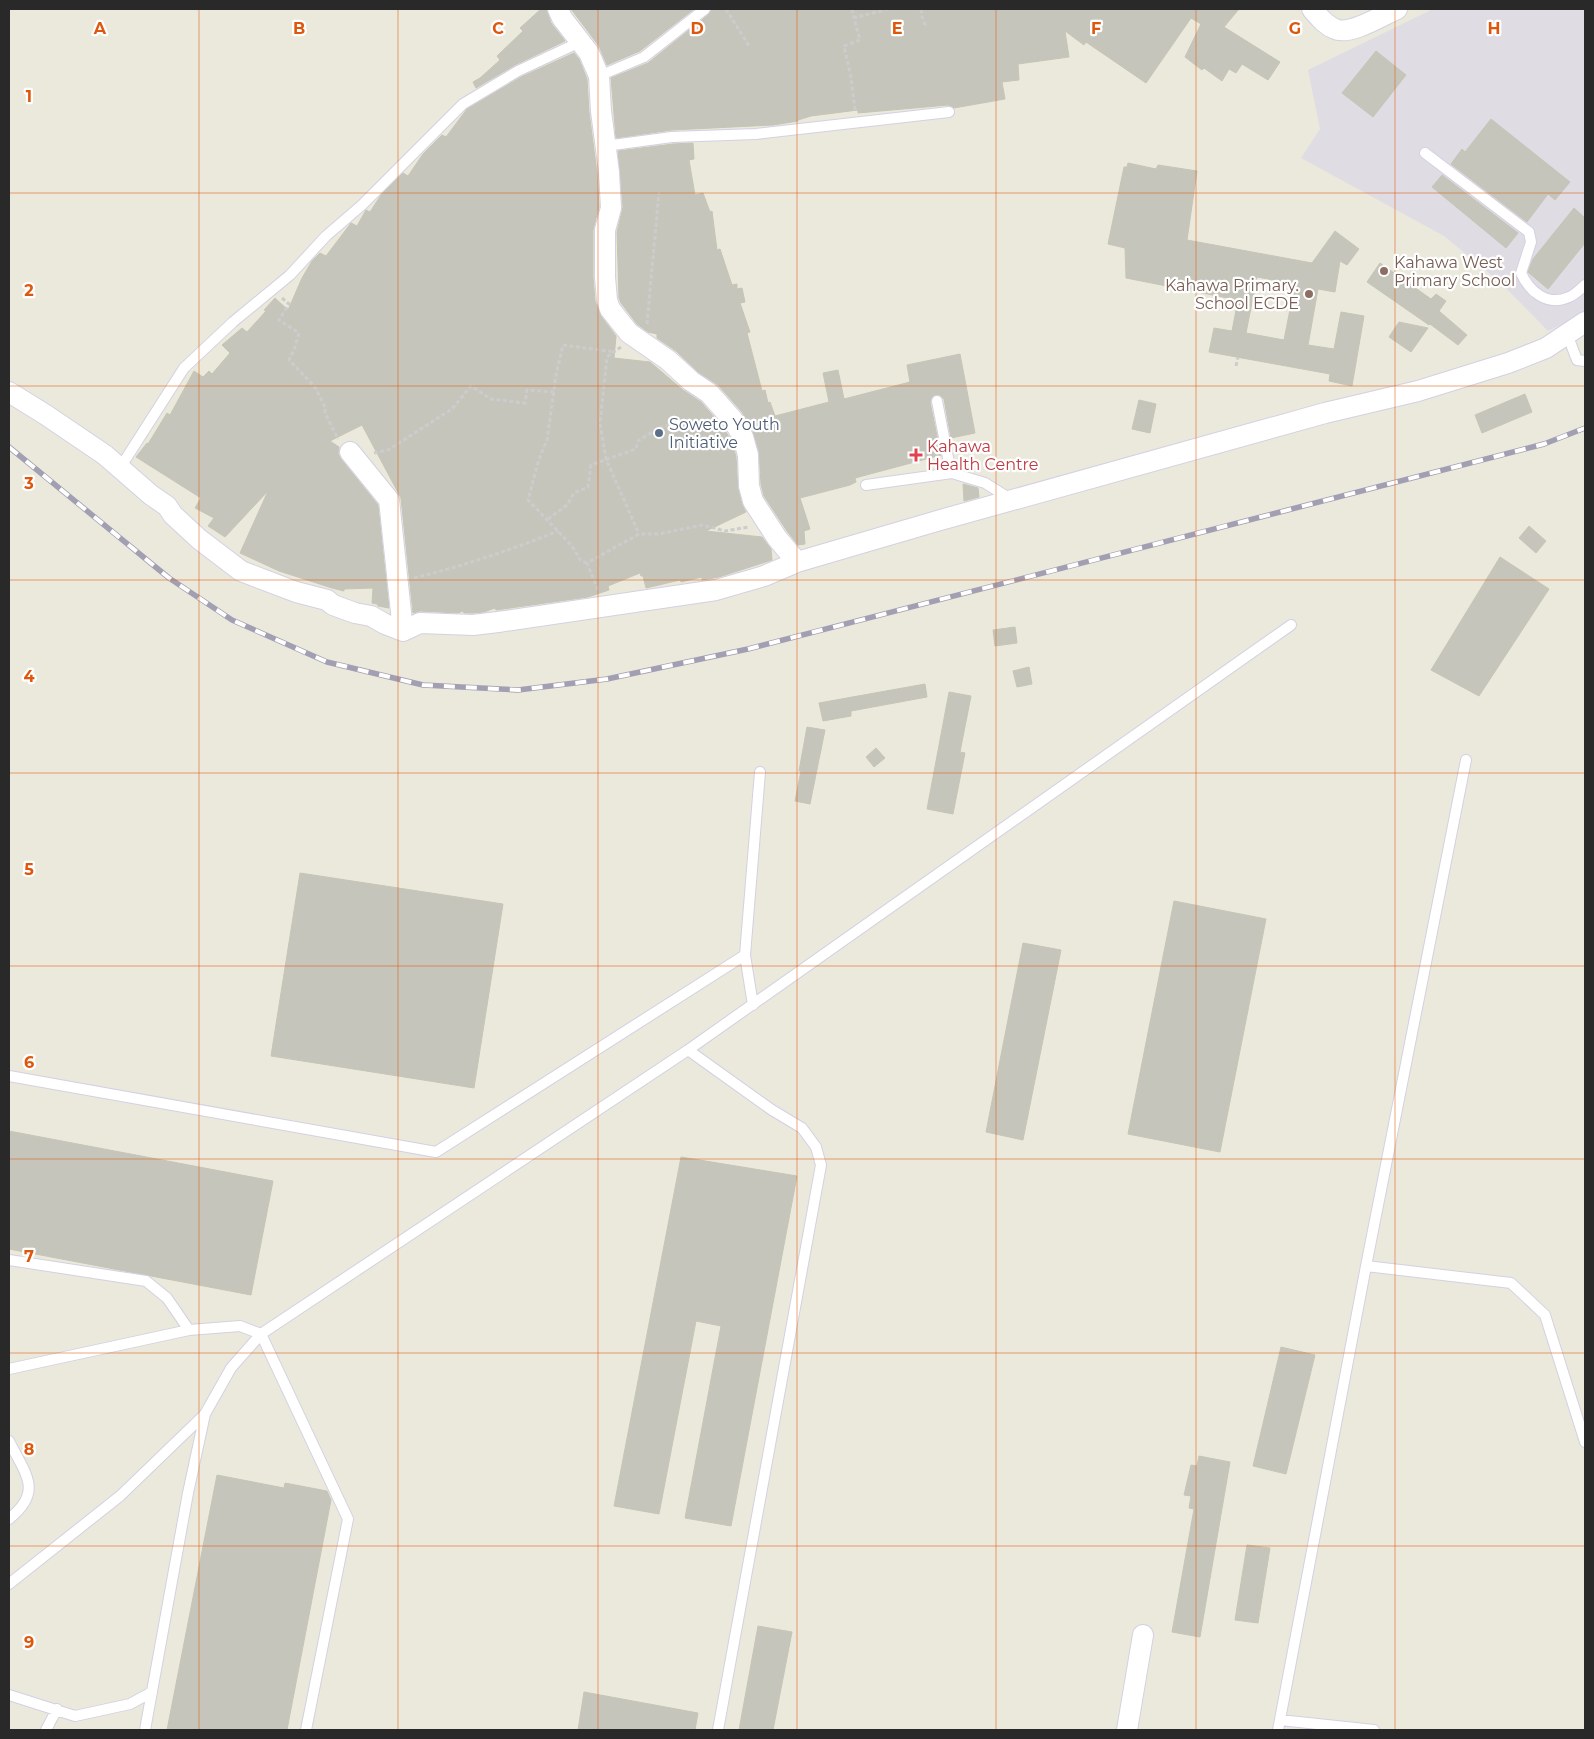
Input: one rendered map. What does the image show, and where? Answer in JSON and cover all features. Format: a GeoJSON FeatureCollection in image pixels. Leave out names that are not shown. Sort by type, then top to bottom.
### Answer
{"type":"FeatureCollection","features":[{"type":"Feature","properties":{"kind":"street"},"geometry":{"type":"LineString","coordinates":[[558,9],[562,18],[588,53],[599,76],[609,172],[610,208],[605,230],[607,300],[610,309],[637,339],[668,360],[691,381],[709,393],[733,420],[743,437],[748,455],[749,486],[753,501],[777,538],[796,562]]}},
{"type":"Feature","properties":{"kind":"street"},"geometry":{"type":"LineString","coordinates":[[1312,9],[1324,22],[1337,30],[1349,31],[1397,9]]}},
{"type":"Feature","properties":{"kind":"street"},"geometry":{"type":"LineString","coordinates":[[9,392],[79,436],[105,455],[151,495],[167,506],[173,515],[199,539],[241,571],[296,592],[327,600],[333,605],[354,613],[371,616],[403,631],[420,622],[473,625],[716,590],[764,576],[796,562],[1013,500],[1324,413],[1418,391],[1508,363],[1546,348],[1585,322]]}},
{"type":"Feature","properties":{"kind":"street"},"geometry":{"type":"LineString","coordinates":[[353,455],[389,500],[403,631]]}},
{"type":"Feature","properties":{"kind":"street"},"geometry":{"type":"LineString","coordinates":[[1127,1730],[1143,1635]]}},
{"type":"Feature","properties":{"kind":"lane"},"geometry":{"type":"LineString","coordinates":[[599,76],[644,57],[705,9]]}},
{"type":"Feature","properties":{"kind":"lane"},"geometry":{"type":"LineString","coordinates":[[120,468],[184,368],[233,322],[290,275],[326,236],[362,205],[463,104],[518,71],[580,42]]}},
{"type":"Feature","properties":{"kind":"lane"},"geometry":{"type":"LineString","coordinates":[[606,146],[672,137],[756,134],[949,112]]}},
{"type":"Feature","properties":{"kind":"lane"},"geometry":{"type":"LineString","coordinates":[[1425,153],[1529,232],[1531,242],[1521,272],[1525,282],[1535,293],[1547,300],[1557,300],[1569,297],[1585,285]]}},
{"type":"Feature","properties":{"kind":"lane"},"geometry":{"type":"LineString","coordinates":[[1567,334],[1577,360],[1585,361]]}},
{"type":"Feature","properties":{"kind":"lane"},"geometry":{"type":"LineString","coordinates":[[937,401],[951,473]]}},
{"type":"Feature","properties":{"kind":"lane"},"geometry":{"type":"LineString","coordinates":[[866,485],[951,473],[985,483],[1013,500]]}},
{"type":"Feature","properties":{"kind":"lane"},"geometry":{"type":"LineString","coordinates":[[9,1584],[120,1496],[205,1414],[231,1368],[261,1334],[688,1050],[1291,625]]}},
{"type":"Feature","properties":{"kind":"lane"},"geometry":{"type":"LineString","coordinates":[[1374,1730],[1279,1725],[1366,1266],[1466,760]]}},
{"type":"Feature","properties":{"kind":"lane"},"geometry":{"type":"LineString","coordinates":[[752,1005],[745,955],[760,772]]}},
{"type":"Feature","properties":{"kind":"lane"},"geometry":{"type":"LineString","coordinates":[[9,1076],[436,1152],[745,955]]}},
{"type":"Feature","properties":{"kind":"lane"},"geometry":{"type":"LineString","coordinates":[[688,1050],[772,1110],[802,1128],[816,1147],[821,1165],[718,1730]]}},
{"type":"Feature","properties":{"kind":"lane"},"geometry":{"type":"LineString","coordinates":[[9,1260],[146,1281],[167,1298],[189,1330]]}},
{"type":"Feature","properties":{"kind":"lane"},"geometry":{"type":"LineString","coordinates":[[1366,1266],[1511,1283],[1545,1315],[1585,1442]]}},
{"type":"Feature","properties":{"kind":"lane"},"geometry":{"type":"LineString","coordinates":[[9,1369],[189,1330],[240,1326],[261,1334],[348,1519],[306,1730]]}},
{"type":"Feature","properties":{"kind":"lane"},"geometry":{"type":"LineString","coordinates":[[144,1730],[188,1493],[205,1414]]}},
{"type":"Feature","properties":{"kind":"lane"},"geometry":{"type":"LineString","coordinates":[[9,1441],[30,1487],[28,1498],[20,1510],[9,1519]]}},
{"type":"Feature","properties":{"kind":"lane"},"geometry":{"type":"LineString","coordinates":[[9,1696],[75,1716],[130,1704],[152,1692]]}},
{"type":"Feature","properties":{"kind":"lane"},"geometry":{"type":"LineString","coordinates":[[46,1730],[57,1709]]}},
{"type":"Feature","properties":{"kind":"path"},"geometry":{"type":"LineString","coordinates":[[726,9],[749,46]]}},
{"type":"Feature","properties":{"kind":"path"},"geometry":{"type":"LineString","coordinates":[[852,9],[860,40],[844,46],[852,77],[856,123]]}},
{"type":"Feature","properties":{"kind":"path"},"geometry":{"type":"LineString","coordinates":[[854,18],[888,9]]}},
{"type":"Feature","properties":{"kind":"path"},"geometry":{"type":"LineString","coordinates":[[921,9],[926,27]]}},
{"type":"Feature","properties":{"kind":"path"},"geometry":{"type":"LineString","coordinates":[[639,534],[606,459],[600,423],[607,357],[637,339],[659,192]]}},
{"type":"Feature","properties":{"kind":"path"},"geometry":{"type":"LineString","coordinates":[[273,289],[289,304],[280,320],[299,333],[295,347],[288,360],[315,387],[326,407],[325,413],[334,428],[336,438],[353,455],[388,450],[452,410],[471,386],[491,399],[525,403],[527,390],[554,392]]}},
{"type":"Feature","properties":{"kind":"path"},"geometry":{"type":"LineString","coordinates":[[604,606],[587,563],[582,561],[572,546],[528,500],[539,459],[547,440],[563,345],[614,352]]}},
{"type":"Feature","properties":{"kind":"path"},"geometry":{"type":"LineString","coordinates":[[1236,366],[1238,357]]}},
{"type":"Feature","properties":{"kind":"path"},"geometry":{"type":"LineString","coordinates":[[548,519],[567,505],[574,493],[588,487],[591,465],[636,449],[638,441],[657,429],[671,424]]}},
{"type":"Feature","properties":{"kind":"path"},"geometry":{"type":"LineString","coordinates":[[587,563],[639,534],[658,534],[703,525],[725,531],[767,523]]}},
{"type":"Feature","properties":{"kind":"path"},"geometry":{"type":"LineString","coordinates":[[397,582],[452,568],[519,547],[558,531]]}},
{"type":"Feature","properties":{"kind":"shaded area"},"geometry":{"type":"Polygon","coordinates":[[[1433,9],[1585,9],[1585,313],[1548,331],[1501,283],[1444,236],[1301,158],[1320,129],[1308,70],[1433,9]]]}},
{"type":"Feature","properties":{"kind":"building"},"geometry":{"type":"Polygon","coordinates":[[[541,9],[546,9],[551,23],[565,41],[515,65],[476,88],[473,82],[500,60],[497,56],[523,31],[520,28],[541,9]]]}},
{"type":"Feature","properties":{"kind":"building"},"geometry":{"type":"Polygon","coordinates":[[[571,9],[694,9],[640,51],[607,65],[599,46],[571,9]]]}},
{"type":"Feature","properties":{"kind":"building"},"geometry":{"type":"Polygon","coordinates":[[[712,9],[1239,9],[1224,27],[1280,62],[1268,80],[1242,64],[1236,73],[1229,69],[1222,81],[1204,68],[1202,70],[1185,57],[1201,24],[1191,18],[1146,83],[1086,42],[1084,45],[1065,31],[1069,57],[1018,64],[1019,80],[1002,82],[1005,99],[954,108],[948,105],[858,113],[858,110],[811,116],[798,121],[773,125],[672,130],[616,138],[611,78],[648,63],[709,14],[712,9]]]}},
{"type":"Feature","properties":{"kind":"building"},"geometry":{"type":"Polygon","coordinates":[[[1376,51],[1406,75],[1373,117],[1342,93],[1376,51]]]}},
{"type":"Feature","properties":{"kind":"building"},"geometry":{"type":"Polygon","coordinates":[[[574,53],[579,59],[587,79],[589,112],[597,173],[599,207],[593,230],[595,301],[601,316],[616,336],[614,358],[650,362],[683,390],[701,402],[723,427],[732,442],[736,457],[738,489],[746,512],[706,531],[762,537],[771,549],[772,560],[719,577],[702,580],[702,577],[681,582],[680,580],[646,588],[643,576],[640,573],[608,586],[609,590],[588,597],[496,610],[495,608],[484,612],[420,611],[413,613],[401,498],[362,425],[330,441],[339,447],[338,453],[341,459],[378,505],[389,608],[372,603],[373,588],[344,589],[344,591],[332,588],[279,571],[240,553],[268,491],[225,537],[208,526],[214,518],[195,508],[201,498],[136,457],[148,444],[167,413],[170,415],[194,371],[203,377],[209,371],[212,374],[230,353],[222,345],[242,328],[247,332],[275,298],[288,310],[302,278],[312,261],[320,253],[326,256],[351,223],[357,226],[366,210],[370,212],[381,195],[403,173],[408,176],[423,154],[442,135],[446,137],[467,109],[521,77],[574,53]]]}},
{"type":"Feature","properties":{"kind":"building"},"geometry":{"type":"Polygon","coordinates":[[[1491,119],[1570,182],[1555,200],[1548,194],[1527,222],[1451,164],[1462,149],[1465,152],[1491,119]]]}},
{"type":"Feature","properties":{"kind":"building"},"geometry":{"type":"Polygon","coordinates":[[[693,143],[694,159],[689,160],[695,195],[703,193],[710,212],[712,211],[717,250],[720,249],[732,285],[737,284],[737,289],[742,288],[745,302],[740,303],[750,332],[747,333],[762,391],[765,390],[768,403],[770,402],[775,416],[829,402],[823,373],[838,370],[844,399],[910,382],[907,365],[960,354],[975,433],[951,438],[944,399],[940,395],[933,396],[930,402],[941,455],[855,478],[856,482],[850,485],[800,498],[810,529],[804,531],[805,544],[798,545],[764,496],[761,484],[759,452],[753,431],[742,412],[718,385],[698,372],[676,351],[657,338],[657,334],[648,332],[637,324],[619,298],[617,232],[623,207],[618,151],[693,143]]]}},
{"type":"Feature","properties":{"kind":"building"},"geometry":{"type":"Polygon","coordinates":[[[1128,163],[1156,169],[1158,165],[1197,171],[1187,240],[1312,263],[1335,231],[1359,249],[1347,265],[1340,261],[1335,292],[1318,289],[1308,345],[1334,349],[1341,312],[1364,316],[1352,386],[1329,381],[1330,374],[1209,352],[1214,328],[1232,331],[1238,300],[1126,278],[1125,248],[1108,244],[1124,167],[1127,167],[1128,163]],[[1257,277],[1246,333],[1284,340],[1295,284],[1257,277]]]}},
{"type":"Feature","properties":{"kind":"building"},"geometry":{"type":"Polygon","coordinates":[[[1442,175],[1518,233],[1506,248],[1432,187],[1442,175]]]}},
{"type":"Feature","properties":{"kind":"building"},"geometry":{"type":"Polygon","coordinates":[[[1574,208],[1585,218],[1585,243],[1548,289],[1528,272],[1533,259],[1574,208]]]}},
{"type":"Feature","properties":{"kind":"building"},"geometry":{"type":"Polygon","coordinates":[[[1380,263],[1431,299],[1436,294],[1446,301],[1439,311],[1467,335],[1458,345],[1367,282],[1380,263]]]}},
{"type":"Feature","properties":{"kind":"building"},"geometry":{"type":"Polygon","coordinates":[[[1399,322],[1428,328],[1411,352],[1389,337],[1399,322]]]}},
{"type":"Feature","properties":{"kind":"building"},"geometry":{"type":"Polygon","coordinates":[[[1525,394],[1532,412],[1482,433],[1475,415],[1525,394]]]}},
{"type":"Feature","properties":{"kind":"building"},"geometry":{"type":"Polygon","coordinates":[[[1139,400],[1156,404],[1150,433],[1132,429],[1139,400]]]}},
{"type":"Feature","properties":{"kind":"building"},"geometry":{"type":"Polygon","coordinates":[[[963,484],[978,488],[979,497],[964,501],[963,484]]]}},
{"type":"Feature","properties":{"kind":"building"},"geometry":{"type":"Polygon","coordinates":[[[1529,526],[1546,541],[1536,553],[1519,538],[1529,526]]]}},
{"type":"Feature","properties":{"kind":"building"},"geometry":{"type":"Polygon","coordinates":[[[1500,557],[1549,589],[1479,696],[1431,670],[1500,557]]]}},
{"type":"Feature","properties":{"kind":"building"},"geometry":{"type":"Polygon","coordinates":[[[1015,627],[1017,643],[995,646],[993,630],[1015,627]]]}},
{"type":"Feature","properties":{"kind":"building"},"geometry":{"type":"Polygon","coordinates":[[[1029,667],[1032,684],[1017,687],[1013,671],[1029,667]]]}},
{"type":"Feature","properties":{"kind":"building"},"geometry":{"type":"Polygon","coordinates":[[[925,684],[927,697],[851,711],[851,716],[823,721],[819,703],[925,684]]]}},
{"type":"Feature","properties":{"kind":"building"},"geometry":{"type":"Polygon","coordinates":[[[949,692],[971,696],[960,752],[965,753],[953,814],[927,809],[949,692]]]}},
{"type":"Feature","properties":{"kind":"building"},"geometry":{"type":"Polygon","coordinates":[[[807,727],[825,730],[810,804],[795,801],[807,727]]]}},
{"type":"Feature","properties":{"kind":"building"},"geometry":{"type":"Polygon","coordinates":[[[876,748],[885,758],[874,767],[866,757],[876,748]]]}},
{"type":"Feature","properties":{"kind":"building"},"geometry":{"type":"Polygon","coordinates":[[[300,873],[503,904],[474,1088],[271,1056],[300,873]]]}},
{"type":"Feature","properties":{"kind":"building"},"geometry":{"type":"Polygon","coordinates":[[[1174,901],[1266,919],[1220,1152],[1128,1134],[1174,901]]]}},
{"type":"Feature","properties":{"kind":"building"},"geometry":{"type":"Polygon","coordinates":[[[1023,943],[1061,950],[1023,1140],[986,1132],[1023,943]]]}},
{"type":"Feature","properties":{"kind":"building"},"geometry":{"type":"Polygon","coordinates":[[[9,1131],[273,1181],[251,1295],[9,1249],[9,1131]]]}},
{"type":"Feature","properties":{"kind":"building"},"geometry":{"type":"Polygon","coordinates":[[[681,1157],[797,1176],[731,1526],[685,1518],[721,1326],[696,1321],[659,1514],[614,1506],[681,1157]]]}},
{"type":"Feature","properties":{"kind":"building"},"geometry":{"type":"Polygon","coordinates":[[[1281,1347],[1315,1355],[1286,1474],[1253,1466],[1281,1347]]]}},
{"type":"Feature","properties":{"kind":"building"},"geometry":{"type":"Polygon","coordinates":[[[1199,1456],[1230,1462],[1200,1637],[1172,1632],[1194,1509],[1189,1508],[1191,1496],[1184,1495],[1191,1465],[1197,1466],[1199,1456]]]}},
{"type":"Feature","properties":{"kind":"building"},"geometry":{"type":"Polygon","coordinates":[[[217,1475],[284,1488],[285,1483],[327,1491],[331,1500],[287,1730],[167,1730],[217,1475]]]}},
{"type":"Feature","properties":{"kind":"building"},"geometry":{"type":"Polygon","coordinates":[[[1247,1545],[1270,1548],[1258,1623],[1235,1620],[1247,1545]]]}},
{"type":"Feature","properties":{"kind":"building"},"geometry":{"type":"Polygon","coordinates":[[[758,1626],[792,1632],[773,1730],[739,1730],[758,1626]]]}},
{"type":"Feature","properties":{"kind":"building"},"geometry":{"type":"Polygon","coordinates":[[[584,1692],[698,1713],[695,1730],[578,1730],[584,1692]]]}},
{"type":"Feature","properties":{"kind":"railway"},"geometry":{"type":"LineString","coordinates":[[9,447],[169,578],[232,620],[327,662],[423,685],[518,690],[607,679],[748,649],[1544,444],[1585,428]]}},
{"type":"Feature","properties":{"kind":"place","name":"Kahawa West Primary School"},"geometry":{"type":"Point","coordinates":[1384,271]}},
{"type":"Feature","properties":{"kind":"place","name":"Kahawa Primary. School ECDE"},"geometry":{"type":"Point","coordinates":[1309,294]}},
{"type":"Feature","properties":{"kind":"place","name":"Soweto Youth Initiative"},"geometry":{"type":"Point","coordinates":[659,433]}},
{"type":"Feature","properties":{"kind":"place","name":"Kahawa Health Centre"},"geometry":{"type":"Point","coordinates":[916,455]}}]}
